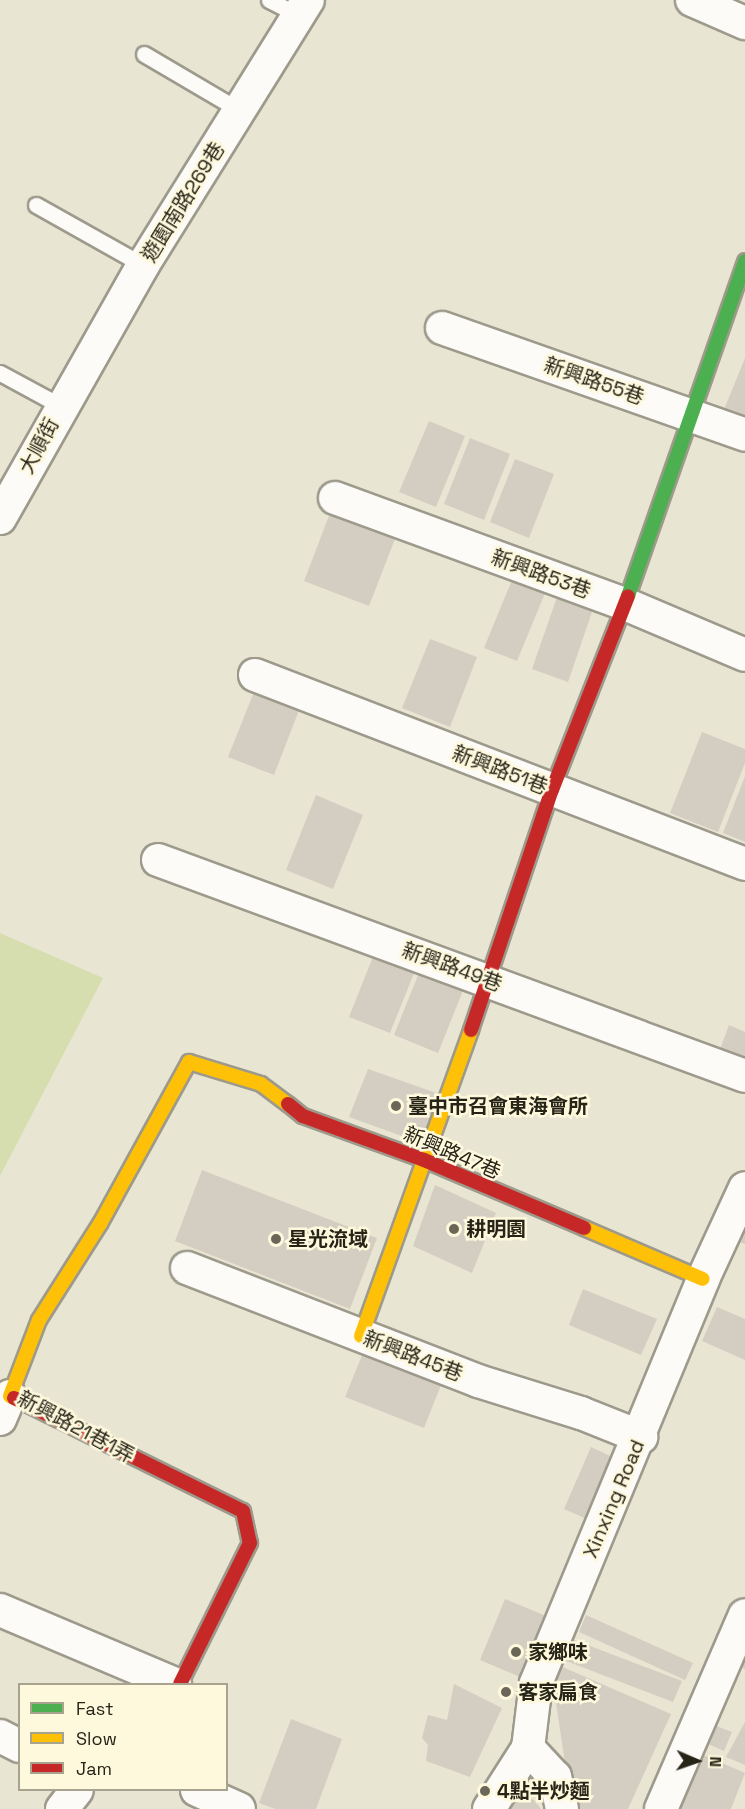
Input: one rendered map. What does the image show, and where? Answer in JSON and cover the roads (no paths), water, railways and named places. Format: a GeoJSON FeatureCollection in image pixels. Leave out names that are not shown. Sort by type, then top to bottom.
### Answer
{"type":"FeatureCollection","features":[{"type":"Feature","properties":{"kind":"street"},"geometry":{"type":"LineString","coordinates":[[692,0],[745,23]]}},
{"type":"Feature","properties":{"kind":"street","name":"遊園南路269巷"},"geometry":{"type":"LineString","coordinates":[[61,406],[143,265],[303,8]]}},
{"type":"Feature","properties":{"kind":"street"},"geometry":{"type":"LineString","coordinates":[[361,1336],[489,980],[552,790],[625,604],[745,261]]}},
{"type":"Feature","properties":{"kind":"street","name":"新興路55巷"},"geometry":{"type":"LineString","coordinates":[[442,328],[693,414],[745,435]]}},
{"type":"Feature","properties":{"kind":"street","name":"大順街"},"geometry":{"type":"LineString","coordinates":[[2,512],[61,406]]}},
{"type":"Feature","properties":{"kind":"street","name":"新興路53巷"},"geometry":{"type":"LineString","coordinates":[[335,498],[625,604],[745,655]]}},
{"type":"Feature","properties":{"kind":"street","name":"新興路51巷"},"geometry":{"type":"LineString","coordinates":[[255,675],[745,864]]}},
{"type":"Feature","properties":{"kind":"street","name":"新興路49巷"},"geometry":{"type":"LineString","coordinates":[[158,860],[745,1076]]}},
{"type":"Feature","properties":{"kind":"street","name":"新興路47巷"},"geometry":{"type":"LineString","coordinates":[[189,1062],[261,1084],[303,1116],[424,1160],[703,1279]]}},
{"type":"Feature","properties":{"kind":"street","name":"新興路21巷1弄"},"geometry":{"type":"LineString","coordinates":[[180,1683],[250,1543],[243,1511],[5,1408],[39,1320],[100,1224],[189,1062]]}},
{"type":"Feature","properties":{"kind":"street","name":"Xinxing Road"},"geometry":{"type":"LineString","coordinates":[[528,1748],[536,1683],[641,1437],[703,1279],[745,1188]]}},
{"type":"Feature","properties":{"kind":"street","name":"新興路45巷"},"geometry":{"type":"LineString","coordinates":[[187,1268],[361,1336],[641,1437]]}},
{"type":"Feature","properties":{"kind":"street"},"geometry":{"type":"LineString","coordinates":[[0,1610],[173,1683]]}},
{"type":"Feature","properties":{"kind":"street"},"geometry":{"type":"LineString","coordinates":[[661,1809],[745,1615]]}},
{"type":"Feature","properties":{"kind":"street"},"geometry":{"type":"LineString","coordinates":[[0,1736],[18,1745]]}},
{"type":"Feature","properties":{"kind":"street"},"geometry":{"type":"LineString","coordinates":[[489,1809],[528,1748],[555,1777],[562,1809]]}},
{"type":"Feature","properties":{"kind":"street"},"geometry":{"type":"LineString","coordinates":[[62,1809],[76,1791]]}},
{"type":"Feature","properties":{"kind":"street"},"geometry":{"type":"LineString","coordinates":[[199,1791],[239,1809]]}},
{"type":"Feature","properties":{"kind":"lane"},"geometry":{"type":"LineString","coordinates":[[269,0],[303,8]]}},
{"type":"Feature","properties":{"kind":"lane"},"geometry":{"type":"LineString","coordinates":[[144,54],[239,110]]}},
{"type":"Feature","properties":{"kind":"lane"},"geometry":{"type":"LineString","coordinates":[[36,205],[143,265]]}},
{"type":"Feature","properties":{"kind":"lane"},"geometry":{"type":"LineString","coordinates":[[0,373],[61,406]]}},
{"type":"Feature","properties":{"kind":"place","name":"臺中市召會東海會所"},"geometry":{"type":"Point","coordinates":[396,1106]}},
{"type":"Feature","properties":{"kind":"place","name":"耕明園"},"geometry":{"type":"Point","coordinates":[454,1229]}},
{"type":"Feature","properties":{"kind":"place","name":"星光流域"},"geometry":{"type":"Point","coordinates":[276,1239]}},
{"type":"Feature","properties":{"kind":"place","name":"家鄉味"},"geometry":{"type":"Point","coordinates":[516,1652]}},
{"type":"Feature","properties":{"kind":"place","name":"客家扁食"},"geometry":{"type":"Point","coordinates":[506,1692]}},
{"type":"Feature","properties":{"kind":"place","name":"4點半炒麵"},"geometry":{"type":"Point","coordinates":[485,1791]}}]}
